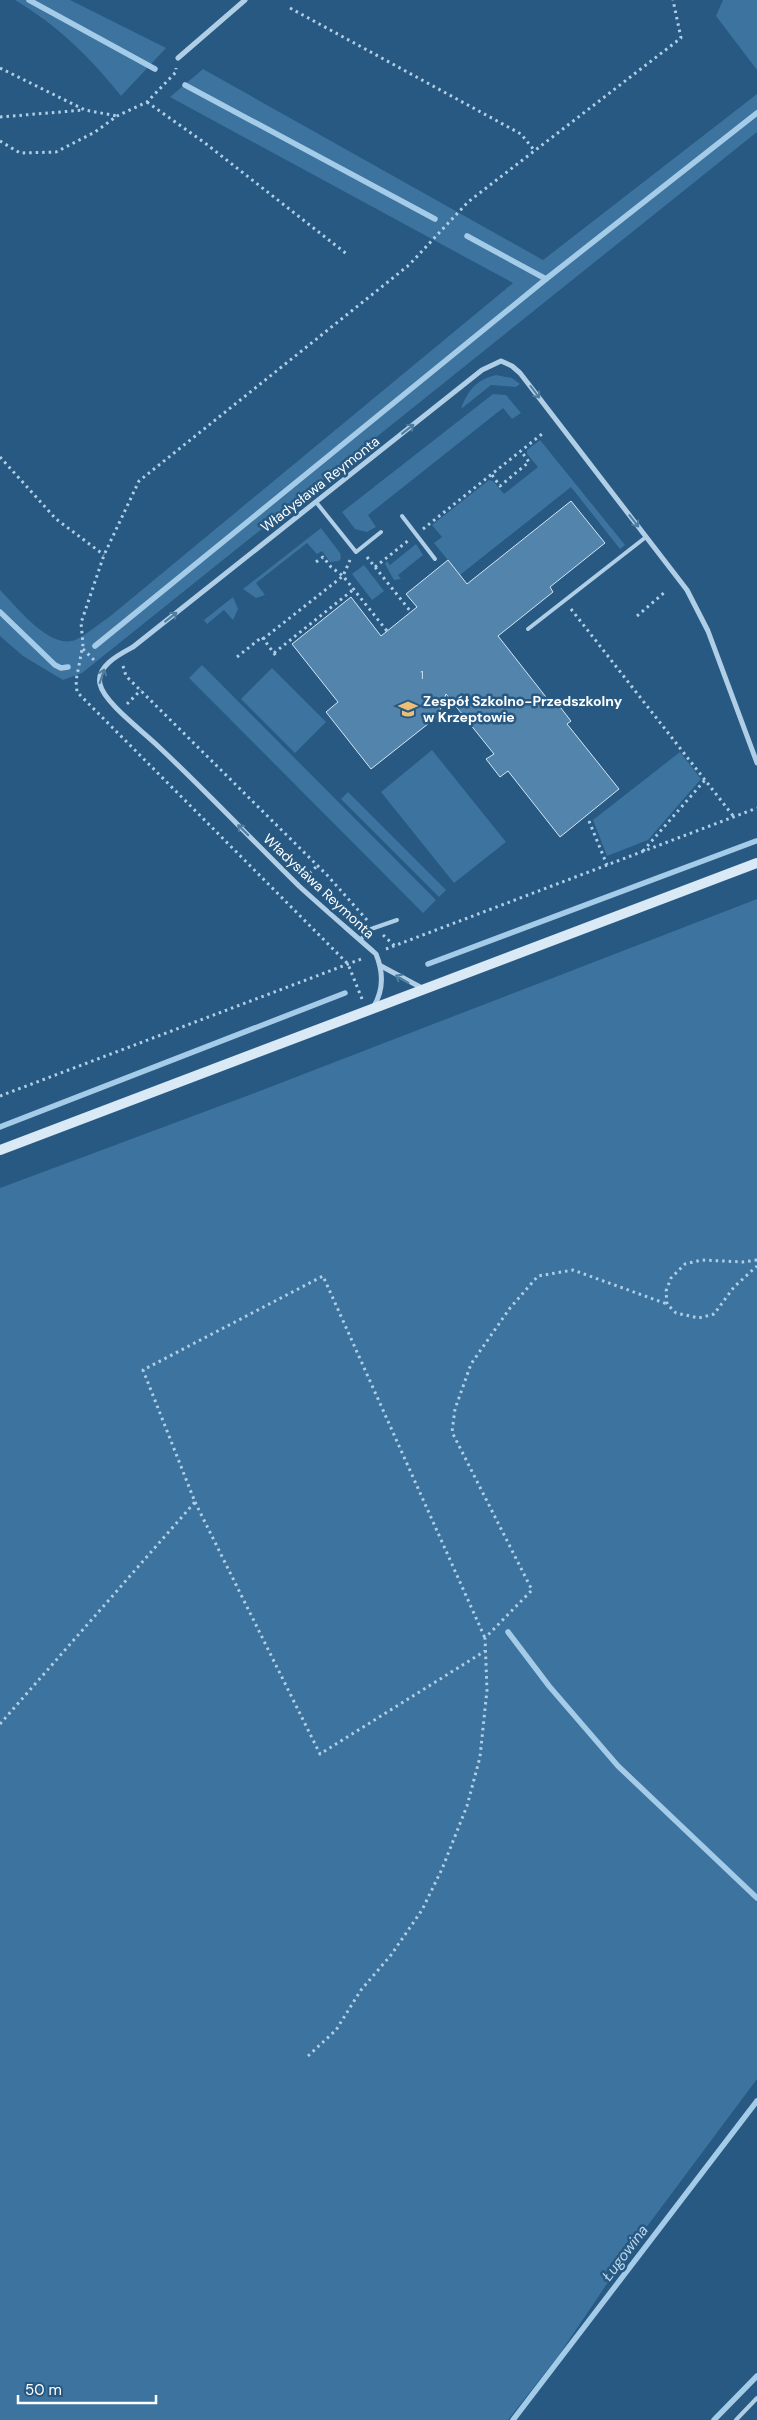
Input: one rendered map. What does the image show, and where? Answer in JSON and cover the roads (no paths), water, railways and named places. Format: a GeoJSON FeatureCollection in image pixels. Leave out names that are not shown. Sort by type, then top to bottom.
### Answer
{"type":"FeatureCollection","features":[{"type":"Feature","properties":{"kind":"street"},"geometry":{"type":"LineString","coordinates":[[178,58],[245,0]]}},
{"type":"Feature","properties":{"kind":"street","name":"Władysława Reymonta"},"geometry":{"type":"LineString","coordinates":[[425,989],[413,985],[381,966],[376,954],[298,885],[121,711],[102,691],[99,683],[103,669],[115,657],[133,647],[482,370],[501,361],[512,366],[520,373],[687,590],[698,608],[757,763]]}},
{"type":"Feature","properties":{"kind":"street"},"geometry":{"type":"LineString","coordinates":[[0,1150],[757,863]]}},
{"type":"Feature","properties":{"kind":"street"},"geometry":{"type":"LineString","coordinates":[[369,1010],[380,994],[381,966]]}},
{"type":"Feature","properties":{"kind":"lane"},"geometry":{"type":"LineString","coordinates":[[316,502],[356,552],[381,532]]}},
{"type":"Feature","properties":{"kind":"lane"},"geometry":{"type":"LineString","coordinates":[[402,516],[435,559]]}},
{"type":"Feature","properties":{"kind":"lane"},"geometry":{"type":"LineString","coordinates":[[528,630],[646,536]]}},
{"type":"Feature","properties":{"kind":"lane"},"geometry":{"type":"LineString","coordinates":[[360,940],[370,930],[397,920]]}},
{"type":"Feature","properties":{"kind":"lane"},"geometry":{"type":"LineString","coordinates":[[736,2420],[757,2398]]}},
{"type":"Feature","properties":{"kind":"waterway"},"geometry":{"type":"LineString","coordinates":[[29,0],[155,69]]}},
{"type":"Feature","properties":{"kind":"waterway"},"geometry":{"type":"LineString","coordinates":[[185,85],[435,219]]}},
{"type":"Feature","properties":{"kind":"waterway"},"geometry":{"type":"LineString","coordinates":[[95,646],[546,279],[757,113]]}},
{"type":"Feature","properties":{"kind":"waterway"},"geometry":{"type":"LineString","coordinates":[[467,236],[546,279]]}},
{"type":"Feature","properties":{"kind":"waterway"},"geometry":{"type":"LineString","coordinates":[[0,612],[55,665],[61,668],[68,667]]}},
{"type":"Feature","properties":{"kind":"waterway"},"geometry":{"type":"LineString","coordinates":[[428,964],[756,841]]}},
{"type":"Feature","properties":{"kind":"waterway"},"geometry":{"type":"LineString","coordinates":[[0,1127],[345,993]]}},
{"type":"Feature","properties":{"kind":"waterway"},"geometry":{"type":"LineString","coordinates":[[508,1632],[549,1686],[618,1766],[757,1898]]}},
{"type":"Feature","properties":{"kind":"waterway","name":"Ługowina"},"geometry":{"type":"LineString","coordinates":[[513,2420],[757,2101]]}},
{"type":"Feature","properties":{"kind":"waterway"},"geometry":{"type":"LineString","coordinates":[[714,2420],[757,2376]]}},
{"type":"Feature","properties":{"kind":"place","name":"Zespół Szkolno-Przedszkolny w Krzeptowie"},"geometry":{"type":"Point","coordinates":[408,709]}}]}
